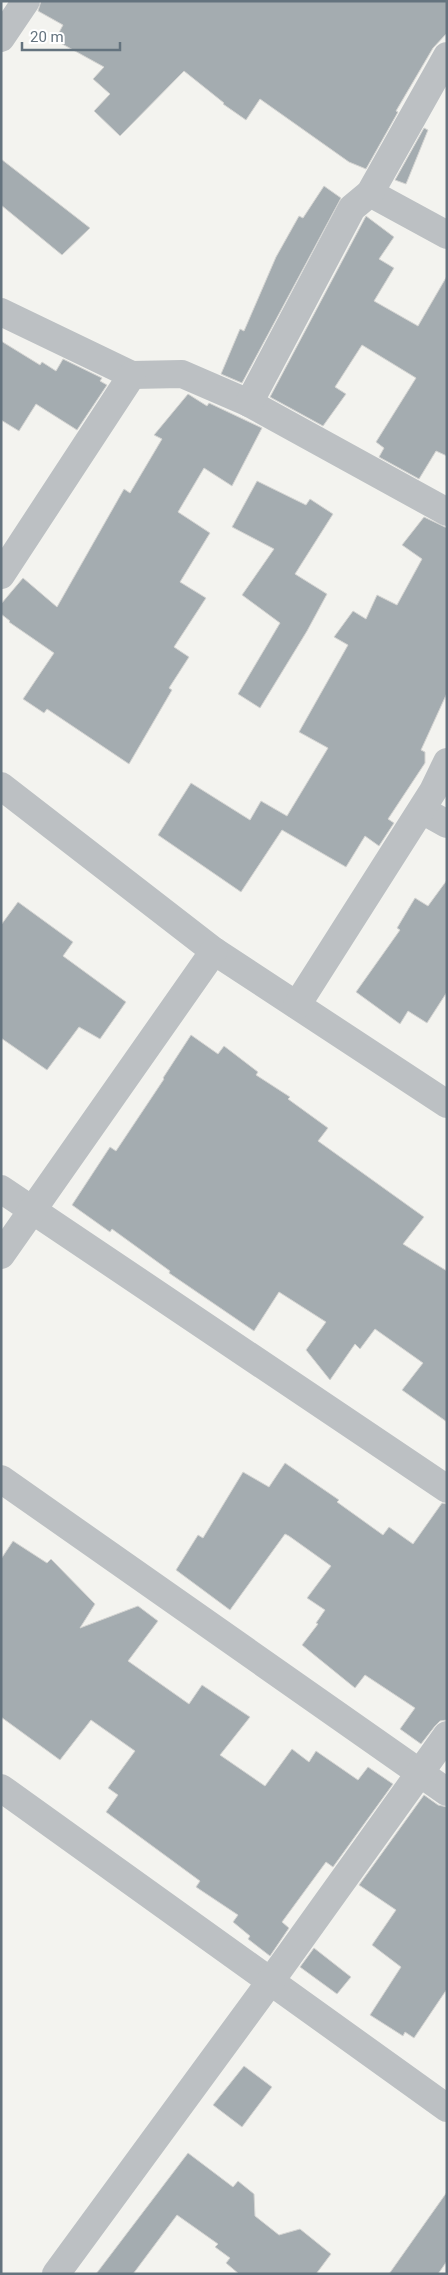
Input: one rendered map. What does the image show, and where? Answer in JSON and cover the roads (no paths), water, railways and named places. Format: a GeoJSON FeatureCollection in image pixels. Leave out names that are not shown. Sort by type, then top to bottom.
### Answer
{"type":"FeatureCollection","features":[{"type":"Feature","properties":{"kind":"street"},"geometry":{"type":"LineString","coordinates":[[249,403],[352,208],[370,193],[447,56]]}},
{"type":"Feature","properties":{"kind":"street"},"geometry":{"type":"LineString","coordinates":[[370,193],[447,236]]}},
{"type":"Feature","properties":{"kind":"street"},"geometry":{"type":"LineString","coordinates":[[1,312],[132,375],[182,374],[249,403],[447,512]]}},
{"type":"Feature","properties":{"kind":"street"},"geometry":{"type":"LineString","coordinates":[[1,575],[132,375]]}},
{"type":"Feature","properties":{"kind":"street"},"geometry":{"type":"LineString","coordinates":[[297,1005],[422,810],[447,762]]}},
{"type":"Feature","properties":{"kind":"street"},"geometry":{"type":"LineString","coordinates":[[1,786],[214,951],[447,1104]]}},
{"type":"Feature","properties":{"kind":"street"},"geometry":{"type":"LineString","coordinates":[[422,810],[447,824]]}},
{"type":"Feature","properties":{"kind":"street"},"geometry":{"type":"LineString","coordinates":[[1,1255],[214,951]]}},
{"type":"Feature","properties":{"kind":"street"},"geometry":{"type":"LineString","coordinates":[[1,1189],[447,1489]]}},
{"type":"Feature","properties":{"kind":"street"},"geometry":{"type":"LineString","coordinates":[[1,1479],[447,1792]]}},
{"type":"Feature","properties":{"kind":"street"},"geometry":{"type":"LineString","coordinates":[[56,2274],[270,1982],[447,1735]]}},
{"type":"Feature","properties":{"kind":"street"},"geometry":{"type":"LineString","coordinates":[[1,1788],[447,2108]]}}]}
